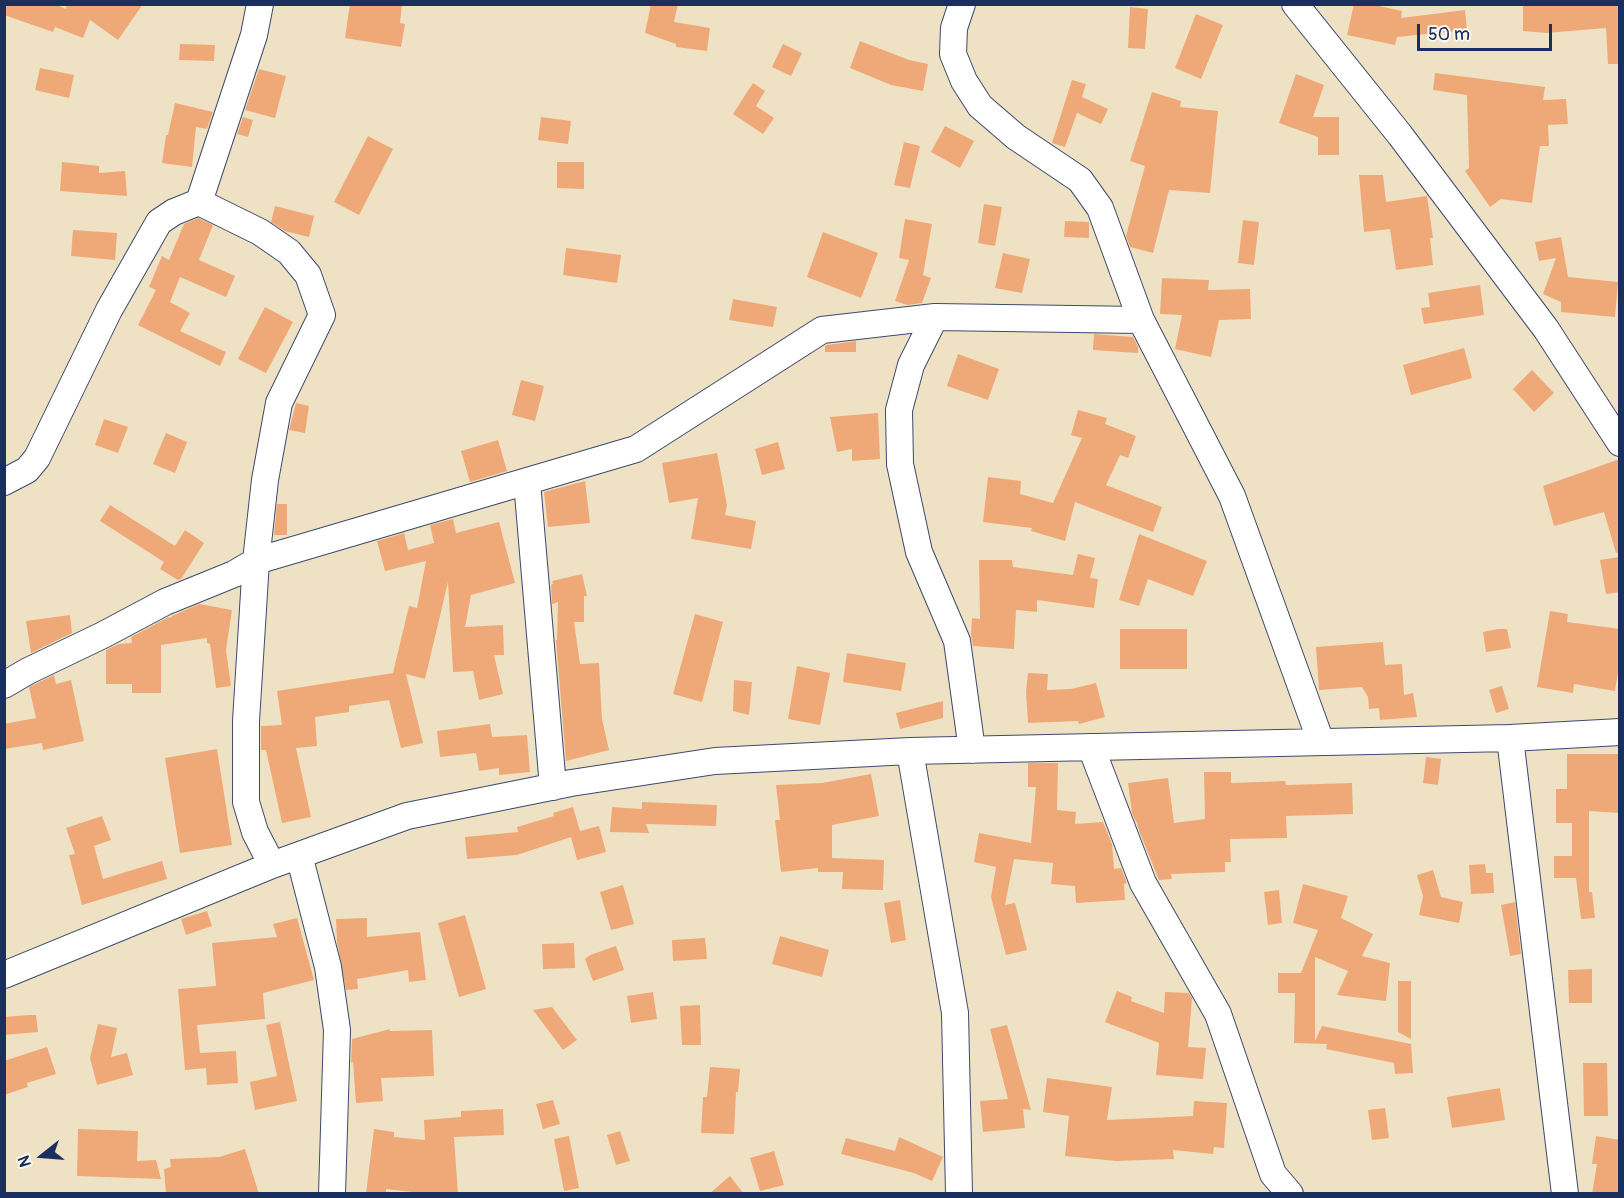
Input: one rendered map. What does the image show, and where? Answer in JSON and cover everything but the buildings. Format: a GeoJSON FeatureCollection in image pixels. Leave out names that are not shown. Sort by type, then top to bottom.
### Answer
{"type":"FeatureCollection","features":[{"type":"Feature","properties":{"kind":"street"},"geometry":{"type":"LineString","coordinates":[[199,202],[254,35],[260,4]]}},
{"type":"Feature","properties":{"kind":"street"},"geometry":{"type":"LineString","coordinates":[[962,4],[954,27],[953,54],[964,81],[980,106],[1016,137],[1080,180],[1100,208],[1141,320],[1232,496],[1321,742]]}},
{"type":"Feature","properties":{"kind":"street"},"geometry":{"type":"LineString","coordinates":[[1296,4],[1314,15],[1400,135],[1546,329],[1620,443]]}},
{"type":"Feature","properties":{"kind":"street"},"geometry":{"type":"LineString","coordinates":[[4,482],[27,470],[37,458],[109,310],[159,222],[174,212],[199,202],[260,232],[289,252],[308,275],[322,315],[279,403],[265,480],[256,561],[246,721],[246,802],[255,832],[272,865]]}},
{"type":"Feature","properties":{"kind":"street"},"geometry":{"type":"LineString","coordinates":[[4,685],[165,602],[234,574],[256,561],[636,449],[822,330],[935,317],[1141,320]]}},
{"type":"Feature","properties":{"kind":"street"},"geometry":{"type":"LineString","coordinates":[[935,317],[911,365],[899,410],[900,464],[919,552],[957,641],[972,750]]}},
{"type":"Feature","properties":{"kind":"street"},"geometry":{"type":"LineString","coordinates":[[527,482],[553,787]]}},
{"type":"Feature","properties":{"kind":"street"},"geometry":{"type":"LineString","coordinates":[[4,975],[272,865],[407,816],[553,787],[715,760],[910,751],[1510,738],[1620,732]]}},
{"type":"Feature","properties":{"kind":"street"},"geometry":{"type":"LineString","coordinates":[[1510,738],[1565,1194]]}},
{"type":"Feature","properties":{"kind":"street"},"geometry":{"type":"LineString","coordinates":[[1091,747],[1143,883],[1218,1014],[1273,1174],[1290,1194]]}},
{"type":"Feature","properties":{"kind":"street"},"geometry":{"type":"LineString","coordinates":[[910,751],[955,1013],[959,1194]]}},
{"type":"Feature","properties":{"kind":"street"},"geometry":{"type":"LineString","coordinates":[[299,855],[328,967],[336,1030],[333,1194]]}}]}
